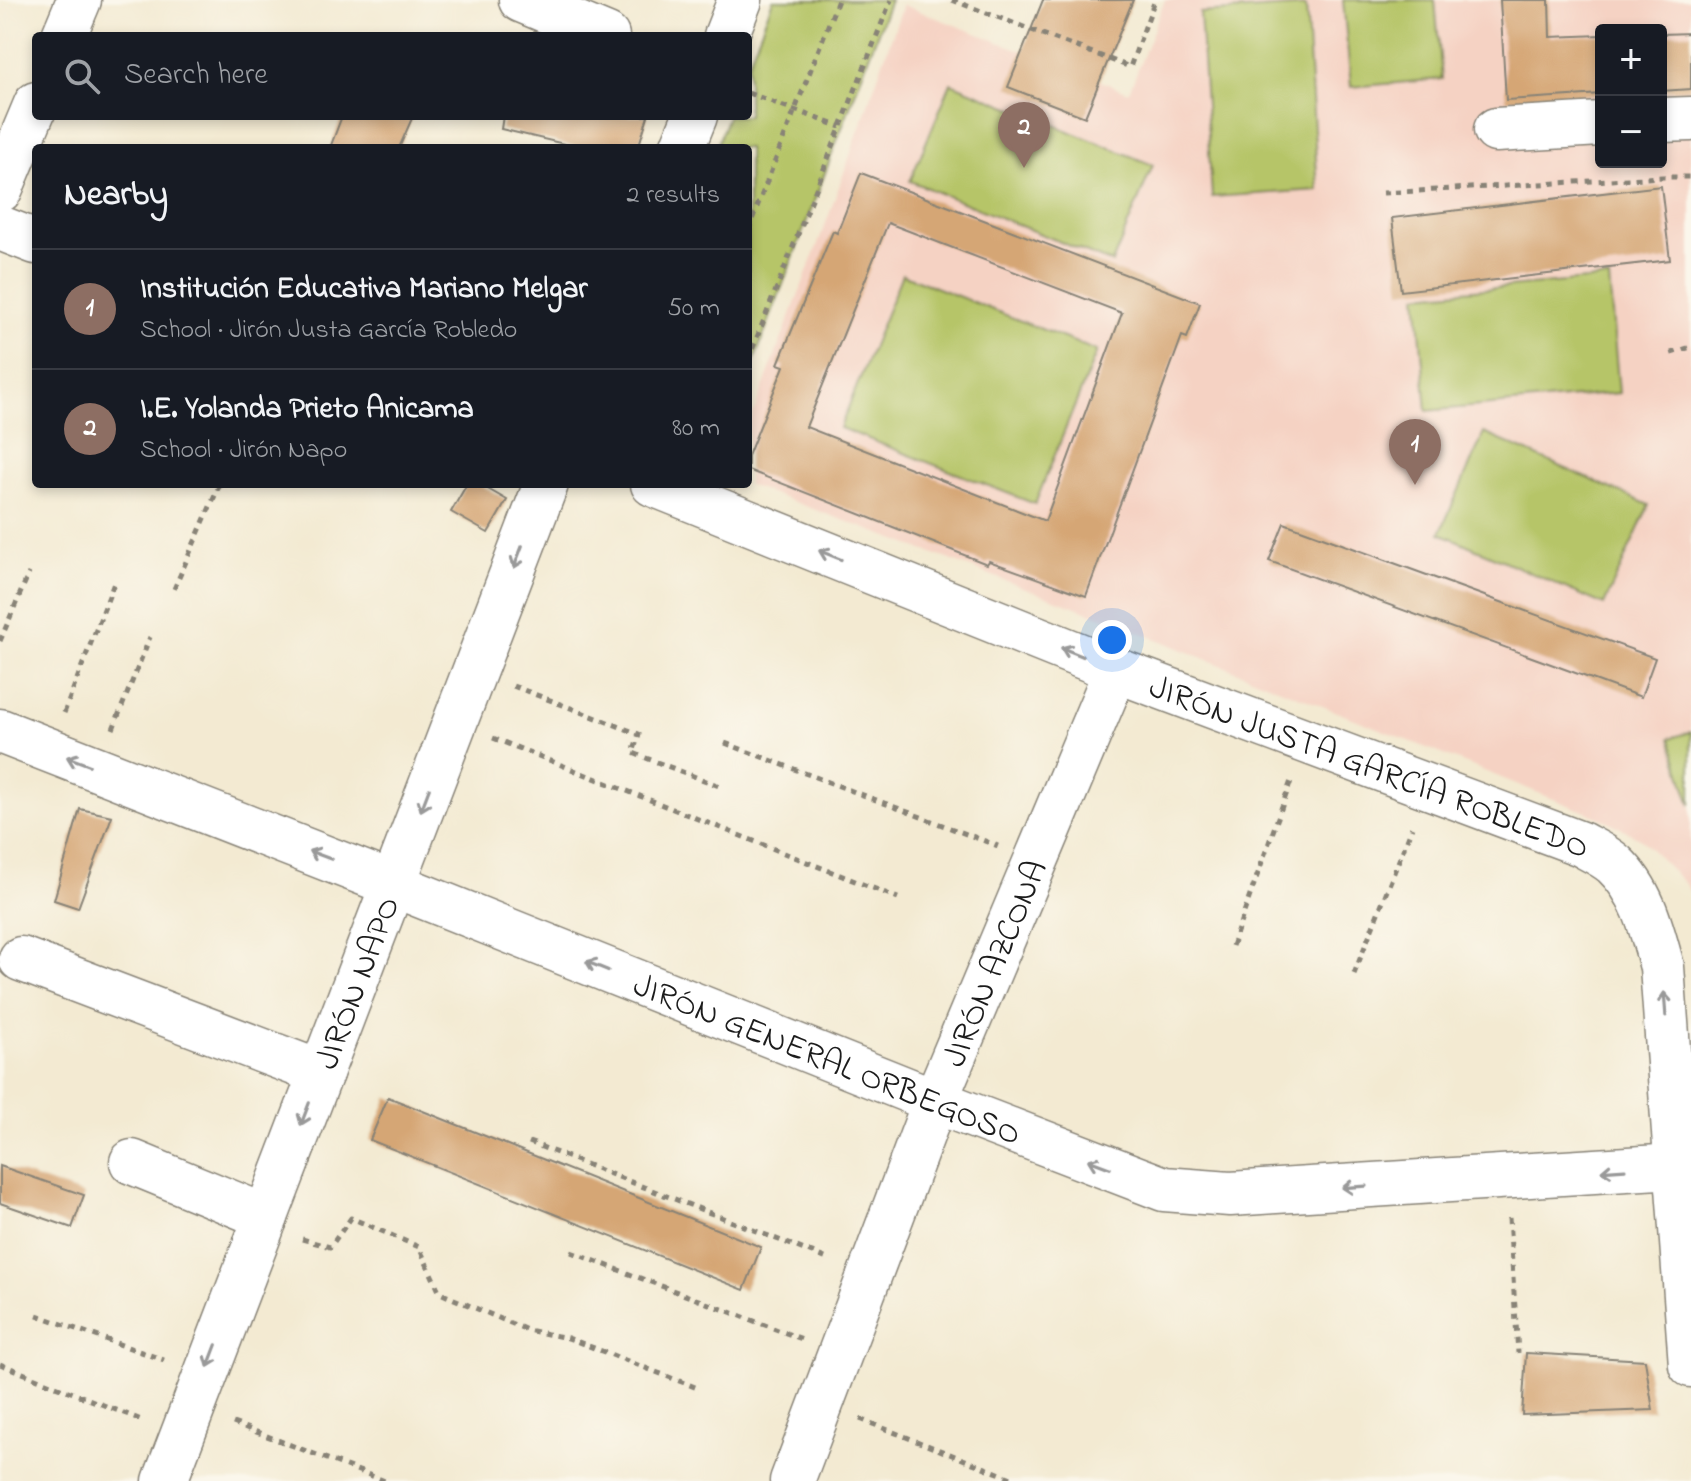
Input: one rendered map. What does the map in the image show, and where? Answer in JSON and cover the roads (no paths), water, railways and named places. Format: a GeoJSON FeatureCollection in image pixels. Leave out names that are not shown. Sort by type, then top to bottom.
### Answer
{"type":"FeatureCollection","features":[{"type":"Feature","properties":{"kind":"street"},"geometry":{"type":"LineString","coordinates":[[66,32],[79,0]]}},
{"type":"Feature","properties":{"kind":"street"},"geometry":{"type":"LineString","coordinates":[[521,0],[597,32]]}},
{"type":"Feature","properties":{"kind":"street"},"geometry":{"type":"LineString","coordinates":[[728,32],[740,0]]}},
{"type":"Feature","properties":{"kind":"street"},"geometry":{"type":"LineString","coordinates":[[0,190],[32,114]]}},
{"type":"Feature","properties":{"kind":"street"},"geometry":{"type":"LineString","coordinates":[[1667,120],[1691,119]]}},
{"type":"Feature","properties":{"kind":"street"},"geometry":{"type":"LineString","coordinates":[[684,144],[693,120]]}},
{"type":"Feature","properties":{"kind":"street"},"geometry":{"type":"LineString","coordinates":[[1496,130],[1595,124]]}},
{"type":"Feature","properties":{"kind":"street"},"geometry":{"type":"LineString","coordinates":[[0,228],[32,240]]}},
{"type":"Feature","properties":{"kind":"street","name":"JIRÓN NAPO"},"geometry":{"type":"LineString","coordinates":[[165,1481],[544,488]]}},
{"type":"Feature","properties":{"kind":"street","name":"JIRÓN JUSTA GARCÍA ROBLEDO"},"geometry":{"type":"LineString","coordinates":[[663,488],[1116,670],[1581,844],[1613,863],[1636,891],[1651,925],[1662,967],[1684,1166],[1691,1365]]}},
{"type":"Feature","properties":{"kind":"street","name":"JIRÓN AZCONA"},"geometry":{"type":"LineString","coordinates":[[792,1481],[935,1101],[1116,670]]}},
{"type":"Feature","properties":{"kind":"street","name":"JIRÓN GENERAL ORBEGOSO"},"geometry":{"type":"LineString","coordinates":[[0,731],[1164,1189],[1230,1194],[1684,1166]]}},
{"type":"Feature","properties":{"kind":"street"},"geometry":{"type":"LineString","coordinates":[[21,959],[321,1073]]}},
{"type":"Feature","properties":{"kind":"street"},"geometry":{"type":"LineString","coordinates":[[132,1162],[264,1222]]}},
{"type":"Feature","properties":{"kind":"place","name":"I.E. Yolanda Prieto Anicama"},"geometry":{"type":"Point","coordinates":[1024,168]}},
{"type":"Feature","properties":{"kind":"place","name":"Institución Educativa Mariano Melgar"},"geometry":{"type":"Point","coordinates":[1415,485]}}]}
